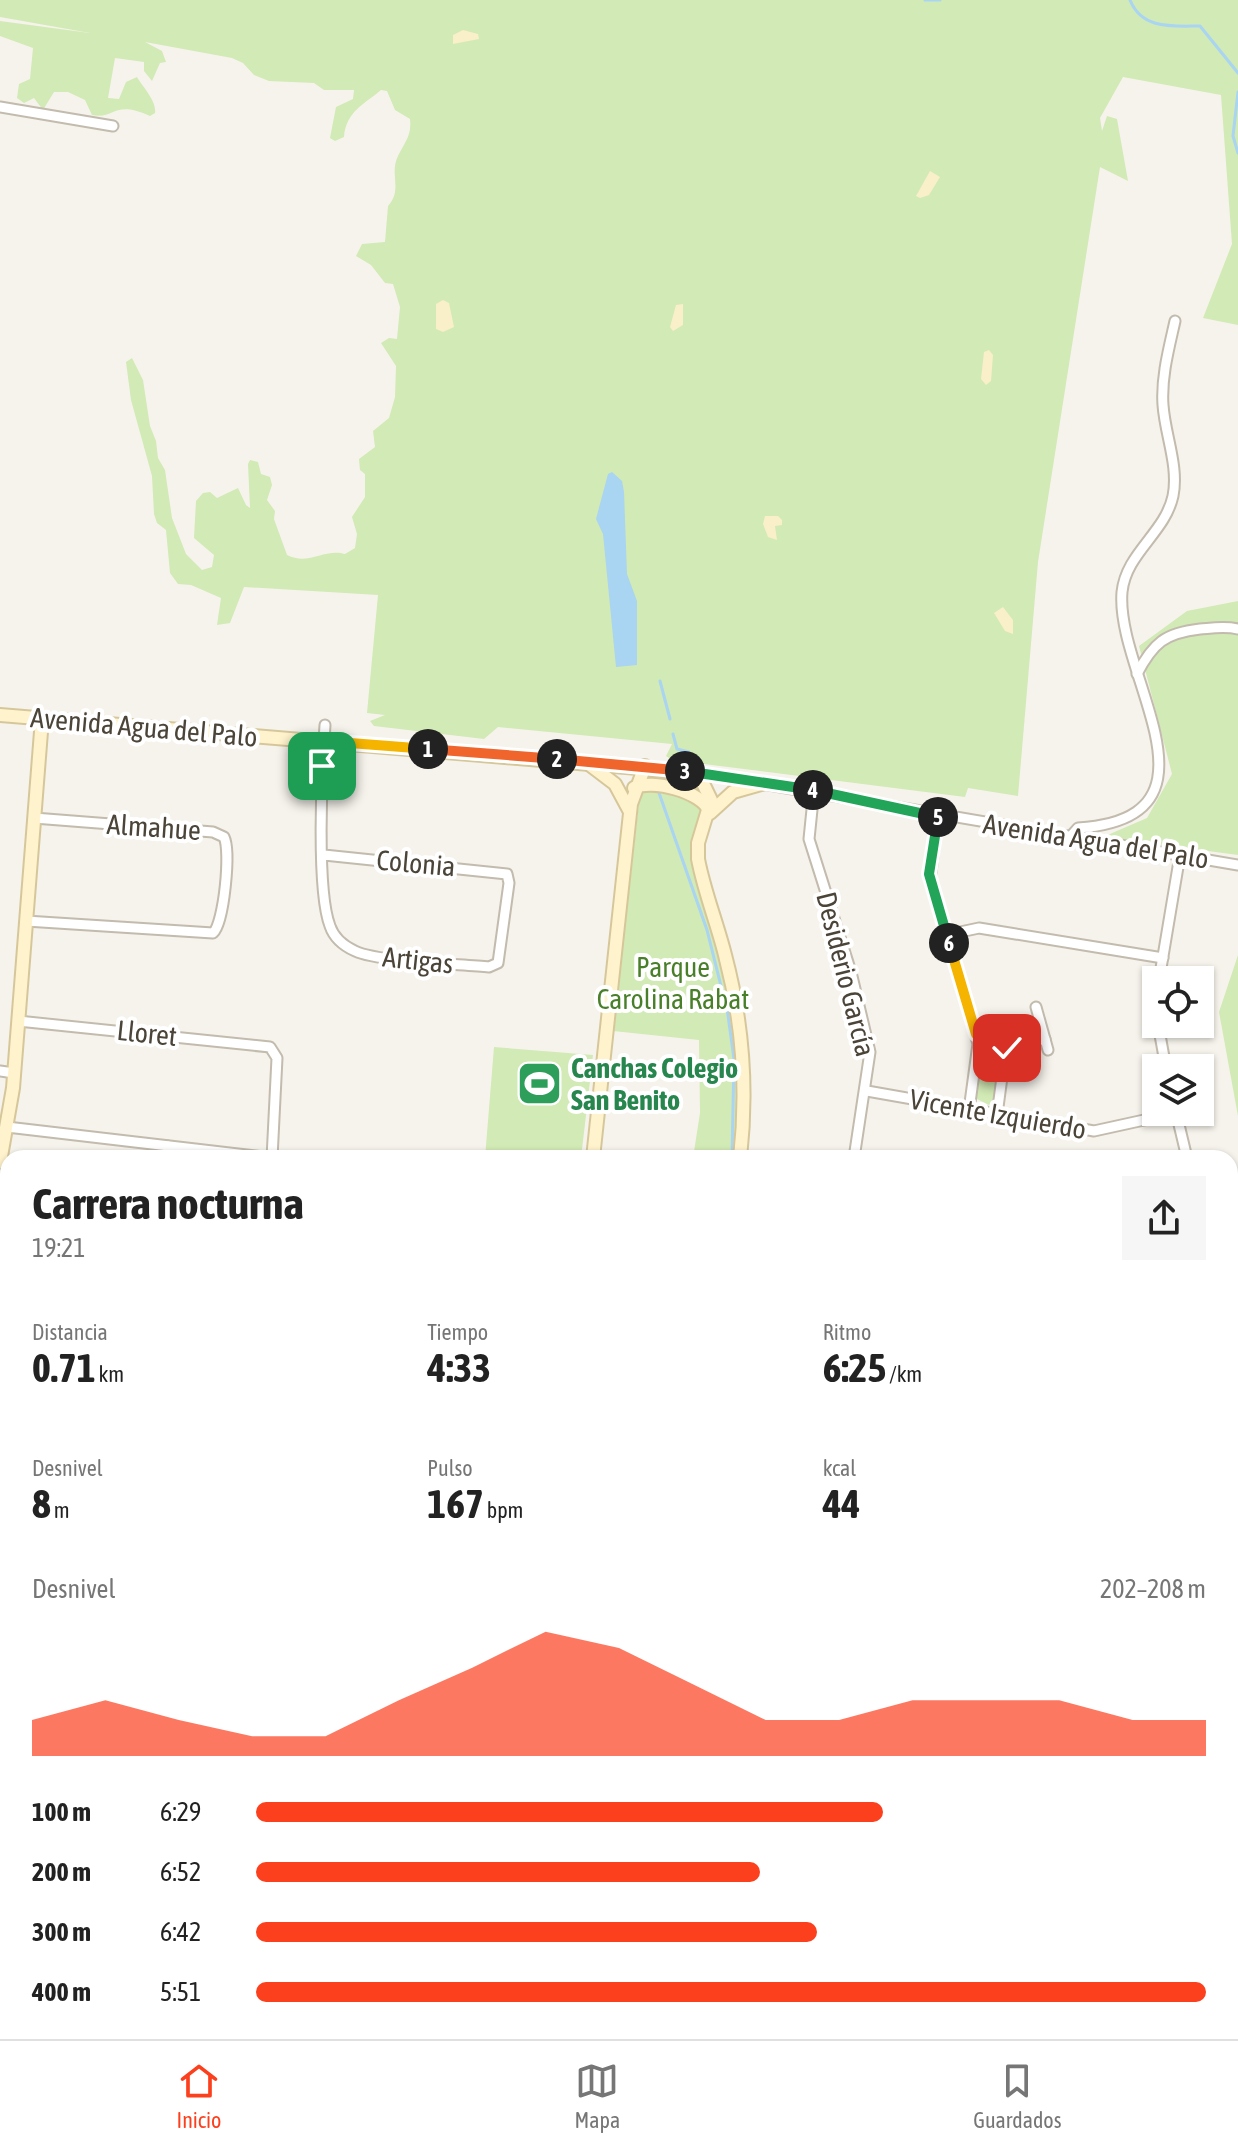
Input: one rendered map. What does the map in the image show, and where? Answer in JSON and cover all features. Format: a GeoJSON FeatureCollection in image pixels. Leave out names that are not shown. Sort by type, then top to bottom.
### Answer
{"type":"FeatureCollection","features":[{"type":"Feature","properties":{"kind":"street"},"geometry":{"type":"LineString","coordinates":[[0,107],[113,126]]}},
{"type":"Feature","properties":{"kind":"street"},"geometry":{"type":"LineString","coordinates":[[1070,837],[1078,828],[1109,825],[1130,817],[1154,790],[1160,754],[1137,674],[1122,594],[1132,562],[1161,523],[1172,498],[1173,470],[1162,404],[1175,321]]}},
{"type":"Feature","properties":{"kind":"street"},"geometry":{"type":"LineString","coordinates":[[1137,674],[1152,648],[1166,635],[1220,627],[1238,629]]}},
{"type":"Feature","properties":{"kind":"street","name":"Avenida Agua del Palo"},"geometry":{"type":"LineString","coordinates":[[0,715],[645,766],[814,790],[938,815],[1238,865]]}},
{"type":"Feature","properties":{"kind":"street"},"geometry":{"type":"LineString","coordinates":[[2,1150],[14,1073],[42,719]]}},
{"type":"Feature","properties":{"kind":"street"},"geometry":{"type":"LineString","coordinates":[[324,855],[325,725]]}},
{"type":"Feature","properties":{"kind":"street"},"geometry":{"type":"LineString","coordinates":[[581,761],[615,784],[630,813]]}},
{"type":"Feature","properties":{"kind":"street"},"geometry":{"type":"LineString","coordinates":[[594,1150],[630,813],[634,788],[645,766]]}},
{"type":"Feature","properties":{"kind":"street"},"geometry":{"type":"LineString","coordinates":[[698,773],[711,793],[700,836],[698,859],[726,958],[744,1052],[745,1103],[741,1150]]}},
{"type":"Feature","properties":{"kind":"street"},"geometry":{"type":"LineString","coordinates":[[708,814],[733,792],[765,783]]}},
{"type":"Feature","properties":{"kind":"street"},"geometry":{"type":"LineString","coordinates":[[634,788],[645,784],[692,793],[703,799],[708,814]]}},
{"type":"Feature","properties":{"kind":"street","name":"Desiderio García"},"geometry":{"type":"LineString","coordinates":[[814,790],[809,839],[869,1041],[867,1091],[856,1150]]}},
{"type":"Feature","properties":{"kind":"street"},"geometry":{"type":"LineString","coordinates":[[938,815],[929,874],[976,1034],[978,1052],[969,1110]]}},
{"type":"Feature","properties":{"kind":"street","name":"Almahue"},"geometry":{"type":"LineString","coordinates":[[26,921],[213,933],[221,920],[227,851],[224,837],[213,832],[34,818]]}},
{"type":"Feature","properties":{"kind":"street","name":"Colonia"},"geometry":{"type":"LineString","coordinates":[[324,855],[507,874],[509,883],[498,963]]}},
{"type":"Feature","properties":{"kind":"street","name":"Artigas"},"geometry":{"type":"LineString","coordinates":[[324,855],[328,922],[341,942],[369,955],[489,967],[498,963]]}},
{"type":"Feature","properties":{"kind":"street"},"geometry":{"type":"LineString","coordinates":[[1162,966],[1180,855]]}},
{"type":"Feature","properties":{"kind":"street"},"geometry":{"type":"LineString","coordinates":[[946,935],[979,928],[1163,958]]}},
{"type":"Feature","properties":{"kind":"street"},"geometry":{"type":"LineString","coordinates":[[1036,1007],[1048,1050]]}},
{"type":"Feature","properties":{"kind":"street","name":"Lloret"},"geometry":{"type":"LineString","coordinates":[[18,1021],[264,1045],[273,1050],[277,1058],[272,1150]]}},
{"type":"Feature","properties":{"kind":"street"},"geometry":{"type":"LineString","coordinates":[[976,1034],[1003,1035],[1007,1048],[997,1115]]}},
{"type":"Feature","properties":{"kind":"street"},"geometry":{"type":"LineString","coordinates":[[1007,1048],[1045,1039]]}},
{"type":"Feature","properties":{"kind":"street"},"geometry":{"type":"LineString","coordinates":[[0,1071],[14,1073]]}},
{"type":"Feature","properties":{"kind":"street","name":"Vicente Izquierdo"},"geometry":{"type":"LineString","coordinates":[[867,1091],[1100,1131],[1142,1121]]}},
{"type":"Feature","properties":{"kind":"street"},"geometry":{"type":"LineString","coordinates":[[1179,1126],[1185,1150]]}},
{"type":"Feature","properties":{"kind":"street"},"geometry":{"type":"LineString","coordinates":[[7,1127],[203,1150]]}},
{"type":"Feature","properties":{"kind":"street"},"geometry":{"type":"LineString","coordinates":[[168,1146],[168,1150]]}},
{"type":"Feature","properties":{"kind":"green space"},"geometry":{"type":"Polygon","coordinates":[[[0,0],[1238,0],[1238,325],[1203,318],[1232,244],[1221,95],[1123,77],[1100,118],[1102,131],[1107,116],[1117,119],[1128,181],[1100,167],[1038,562],[1018,796],[968,788],[965,797],[672,760],[666,756],[672,744],[498,727],[484,739],[374,726],[370,721],[385,715],[367,713],[378,595],[244,587],[230,623],[217,625],[221,598],[191,585],[178,584],[170,573],[166,530],[157,523],[154,514],[152,476],[131,400],[126,362],[132,358],[143,380],[150,426],[158,458],[165,470],[172,518],[186,554],[202,570],[212,567],[214,555],[194,538],[196,501],[203,493],[210,492],[217,498],[238,488],[250,508],[250,460],[258,462],[261,474],[270,477],[272,485],[267,500],[275,511],[274,519],[287,555],[302,559],[330,553],[345,554],[355,548],[357,534],[352,517],[365,497],[365,474],[360,470],[359,459],[375,447],[373,431],[389,418],[395,397],[396,366],[381,343],[389,338],[397,339],[400,307],[393,284],[385,283],[371,265],[356,256],[362,244],[385,242],[388,206],[395,194],[396,163],[409,135],[410,119],[395,110],[387,91],[381,90],[352,114],[344,137],[335,141],[330,138],[336,107],[353,99],[354,90],[324,90],[314,83],[269,81],[254,75],[243,63],[232,58],[145,42],[162,51],[166,62],[160,63],[152,81],[144,71],[144,62],[115,58],[108,98],[119,99],[126,82],[137,77],[152,99],[155,113],[150,116],[129,109],[92,115],[85,100],[68,92],[54,92],[43,110],[34,98],[24,103],[17,98],[19,84],[30,79],[33,48],[0,36],[0,21],[90,33],[0,17],[0,0]]]}},
{"type":"Feature","properties":{"kind":"green space"},"geometry":{"type":"Polygon","coordinates":[[[1238,601],[1238,855],[1103,837],[1147,818],[1172,774],[1139,646],[1187,611],[1238,601]]]}},
{"type":"Feature","properties":{"kind":"green space","name":"Parque Carolina Rabat"},"geometry":{"type":"Polygon","coordinates":[[[647,774],[690,777],[701,798],[695,834],[730,993],[739,1077],[735,1150],[694,1150],[700,1113],[699,1040],[613,1031],[641,785],[647,774]]]}},
{"type":"Feature","properties":{"kind":"green space"},"geometry":{"type":"Polygon","coordinates":[[[1238,955],[1238,1116],[1219,1012],[1238,955]]]}},
{"type":"Feature","properties":{"kind":"green space"},"geometry":{"type":"Polygon","coordinates":[[[983,1043],[997,1043],[1002,1047],[995,1102],[991,1106],[975,1098],[983,1043]]]}},
{"type":"Feature","properties":{"kind":"green space","name":"Canchas Colegio San Benito"},"geometry":{"type":"Polygon","coordinates":[[[494,1047],[593,1055],[582,1150],[486,1150],[494,1047]]]}},
{"type":"Feature","properties":{"kind":"sand"},"geometry":{"type":"Polygon","coordinates":[[[463,30],[478,34],[479,39],[453,44],[453,35],[463,30]]]}},
{"type":"Feature","properties":{"kind":"sand"},"geometry":{"type":"Polygon","coordinates":[[[930,171],[940,177],[929,195],[920,198],[916,196],[930,171]]]}},
{"type":"Feature","properties":{"kind":"sand"},"geometry":{"type":"Polygon","coordinates":[[[443,300],[449,303],[454,327],[443,332],[436,329],[436,304],[443,300]]]}},
{"type":"Feature","properties":{"kind":"sand"},"geometry":{"type":"Polygon","coordinates":[[[683,304],[683,325],[673,331],[670,327],[676,305],[683,304]]]}},
{"type":"Feature","properties":{"kind":"sand"},"geometry":{"type":"Polygon","coordinates":[[[989,350],[993,355],[991,381],[986,385],[981,379],[984,352],[989,350]]]}},
{"type":"Feature","properties":{"kind":"sand"},"geometry":{"type":"Polygon","coordinates":[[[765,516],[778,516],[782,520],[782,525],[775,526],[777,540],[768,537],[763,524],[765,516]]]}},
{"type":"Feature","properties":{"kind":"sand"},"geometry":{"type":"Polygon","coordinates":[[[1003,607],[1013,620],[1013,634],[1005,631],[994,613],[1003,607]]]}},
{"type":"Feature","properties":{"kind":"water"},"geometry":{"type":"Polygon","coordinates":[[[612,472],[622,481],[627,574],[637,601],[637,665],[616,667],[603,534],[596,519],[608,474],[612,472]]]}},
{"type":"Feature","properties":{"kind":"waterway"},"geometry":{"type":"LineString","coordinates":[[925,0],[940,0]]}},
{"type":"Feature","properties":{"kind":"waterway"},"geometry":{"type":"LineString","coordinates":[[1130,0],[1135,10],[1150,21],[1169,26],[1200,26],[1238,73]]}},
{"type":"Feature","properties":{"kind":"waterway"},"geometry":{"type":"LineString","coordinates":[[1238,92],[1233,136],[1238,153]]}},
{"type":"Feature","properties":{"kind":"waterway"},"geometry":{"type":"LineString","coordinates":[[660,681],[670,719]]}},
{"type":"Feature","properties":{"kind":"waterway"},"geometry":{"type":"LineString","coordinates":[[673,734],[677,749],[689,752]]}},
{"type":"Feature","properties":{"kind":"waterway"},"geometry":{"type":"LineString","coordinates":[[658,790],[707,930],[725,1002]]}},
{"type":"Feature","properties":{"kind":"waterway"},"geometry":{"type":"LineString","coordinates":[[727,1008],[734,1059],[732,1150]]}},
{"type":"Feature","properties":{"kind":"place","name":"Canchas Colegio San Benito"},"geometry":{"type":"Point","coordinates":[540,1084]}},
{"type":"Feature","properties":{"kind":"route"},"geometry":{"type":"LineString","coordinates":[[322,766],[324,741],[645,766],[814,790],[938,815],[929,866],[931,886],[976,1034],[1003,1035],[1007,1039],[1007,1048]]}}]}
